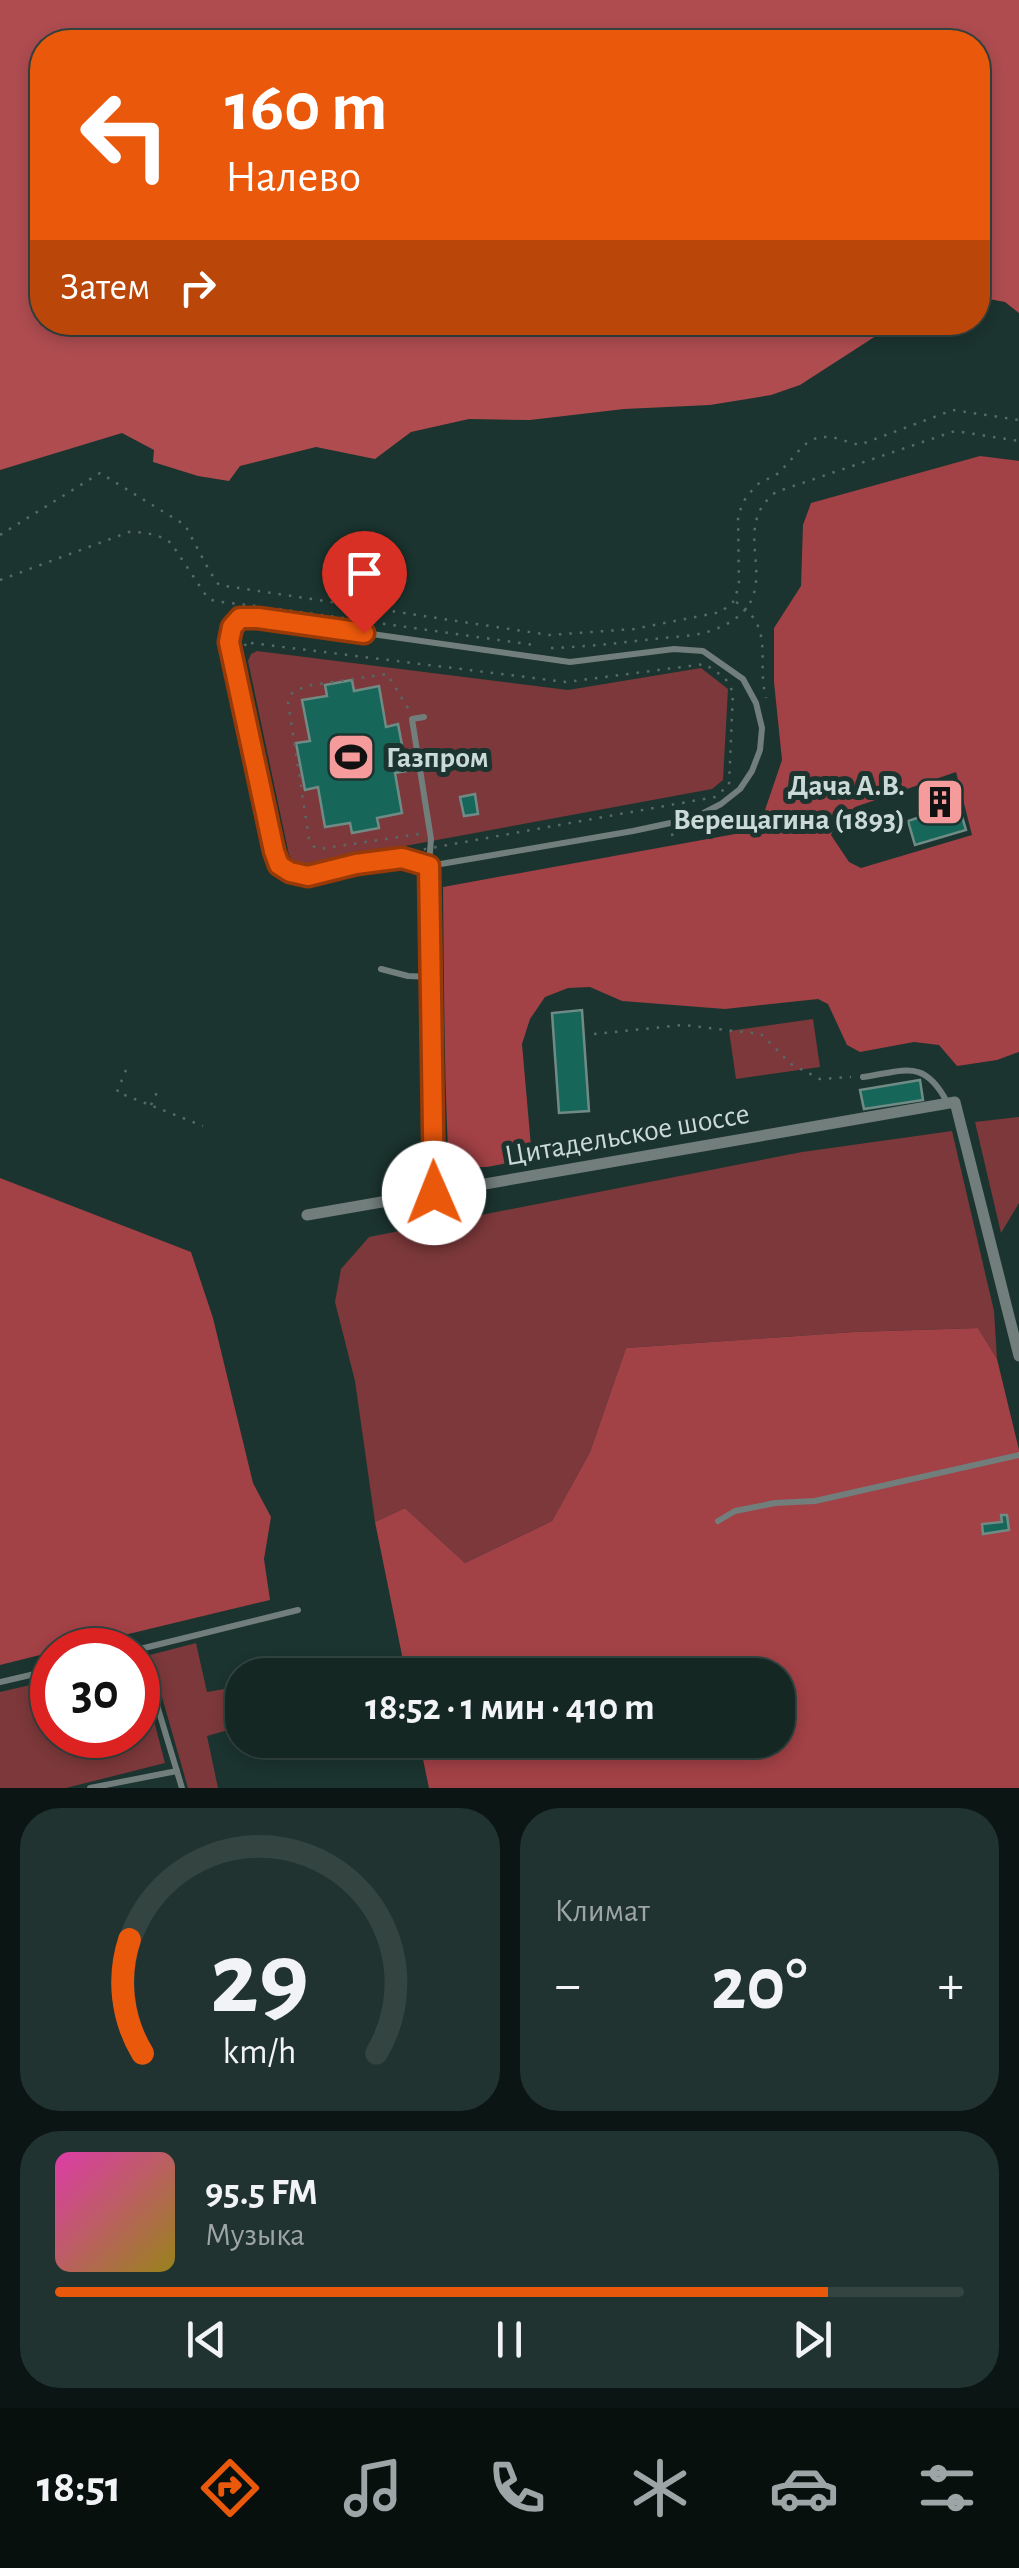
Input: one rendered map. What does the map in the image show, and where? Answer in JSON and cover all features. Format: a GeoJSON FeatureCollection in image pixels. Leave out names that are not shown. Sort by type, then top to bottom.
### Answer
{"type":"FeatureCollection","features":[{"type":"Feature","properties":{"kind":"street"},"geometry":{"type":"LineString","coordinates":[[429,866],[434,1193]]}},
{"type":"Feature","properties":{"kind":"street"},"geometry":{"type":"LineString","coordinates":[[952,1102],[1019,1356]]}},
{"type":"Feature","properties":{"kind":"street","name":"Цитадельское шоссе"},"geometry":{"type":"LineString","coordinates":[[307,1215],[952,1102]]}},
{"type":"Feature","properties":{"kind":"lane"},"geometry":{"type":"LineString","coordinates":[[240,618],[570,662],[674,649],[703,650],[743,679],[756,703],[762,728],[760,750],[740,789],[721,804],[694,818],[633,831],[429,866],[402,858],[308,876],[279,865],[229,642],[232,627],[240,618]]}},
{"type":"Feature","properties":{"kind":"lane"},"geometry":{"type":"LineString","coordinates":[[424,718],[412,719],[430,832],[429,866]]}},
{"type":"Feature","properties":{"kind":"lane"},"geometry":{"type":"LineString","coordinates":[[418,754],[430,752]]}},
{"type":"Feature","properties":{"kind":"lane"},"geometry":{"type":"LineString","coordinates":[[381,969],[432,977]]}},
{"type":"Feature","properties":{"kind":"lane"},"geometry":{"type":"LineString","coordinates":[[863,1076],[916,1070],[937,1083],[952,1102]]}},
{"type":"Feature","properties":{"kind":"lane"},"geometry":{"type":"LineString","coordinates":[[718,1521],[735,1511],[815,1501],[1019,1455]]}},
{"type":"Feature","properties":{"kind":"lane"},"geometry":{"type":"LineString","coordinates":[[160,1644],[298,1610]]}},
{"type":"Feature","properties":{"kind":"lane"},"geometry":{"type":"LineString","coordinates":[[0,1682],[30,1675]]}},
{"type":"Feature","properties":{"kind":"lane"},"geometry":{"type":"LineString","coordinates":[[160,1718],[182,1788]]}},
{"type":"Feature","properties":{"kind":"lane"},"geometry":{"type":"LineString","coordinates":[[90,1788],[177,1770]]}},
{"type":"Feature","properties":{"kind":"path"},"geometry":{"type":"LineString","coordinates":[[0,535],[100,473],[185,524],[219,585],[549,634],[634,629],[721,612],[734,602],[740,585],[738,515],[746,496],[779,473],[804,445],[818,437],[858,445],[953,410],[1019,420]]}},
{"type":"Feature","properties":{"kind":"path"},"geometry":{"type":"LineString","coordinates":[[553,648],[702,633],[730,622],[752,600],[754,534],[759,511],[764,500],[776,492],[955,431],[1019,441]]}},
{"type":"Feature","properties":{"kind":"path"},"geometry":{"type":"LineString","coordinates":[[0,580],[128,532],[140,532],[171,543],[207,597],[253,606]]}},
{"type":"Feature","properties":{"kind":"path"},"geometry":{"type":"LineString","coordinates":[[734,602],[745,608],[762,632],[762,684],[766,699]]}},
{"type":"Feature","properties":{"kind":"path"},"geometry":{"type":"LineString","coordinates":[[273,608],[535,646]]}},
{"type":"Feature","properties":{"kind":"path"},"geometry":{"type":"LineString","coordinates":[[244,645],[279,645],[566,682],[704,664],[726,678],[733,692],[729,785],[715,797],[430,847],[302,871],[287,864],[240,658],[244,645]]}},
{"type":"Feature","properties":{"kind":"path"},"geometry":{"type":"LineString","coordinates":[[407,705],[387,674],[306,686],[292,693],[288,702],[309,839],[319,849],[430,832]]}},
{"type":"Feature","properties":{"kind":"path"},"geometry":{"type":"LineString","coordinates":[[665,836],[700,826]]}},
{"type":"Feature","properties":{"kind":"path"},"geometry":{"type":"LineString","coordinates":[[594,1034],[684,1025],[761,1034],[792,1064],[820,1079],[863,1076]]}},
{"type":"Feature","properties":{"kind":"path"},"geometry":{"type":"LineString","coordinates":[[126,1070],[117,1092],[203,1126]]}},
{"type":"Feature","properties":{"kind":"path"},"geometry":{"type":"LineString","coordinates":[[151,1105],[159,1088]]}},
{"type":"Feature","properties":{"kind":"shaded area"},"geometry":{"type":"Polygon","coordinates":[[[0,0],[1019,0],[1019,313],[1005,302],[990,299],[990,30],[30,30],[30,335],[877,335],[800,385],[771,395],[710,405],[624,409],[530,420],[469,419],[411,432],[375,459],[316,447],[240,466],[229,481],[153,462],[154,450],[122,433],[0,470],[0,0]]]}},
{"type":"Feature","properties":{"kind":"shaded area"},"geometry":{"type":"Polygon","coordinates":[[[980,456],[1019,461],[1019,1052],[957,1066],[939,1045],[914,1042],[860,1052],[847,1045],[828,1004],[818,999],[725,1009],[622,1001],[590,987],[568,988],[545,997],[530,1019],[522,1044],[532,1158],[469,1167],[448,1150],[443,887],[735,834],[765,810],[782,760],[774,682],[774,628],[801,586],[803,525],[811,503],[980,456]],[[956,772],[855,807],[836,822],[831,835],[849,862],[861,868],[972,835],[956,772]]]}},
{"type":"Feature","properties":{"kind":"shaded area"},"geometry":{"type":"Polygon","coordinates":[[[257,651],[568,690],[701,668],[728,689],[723,780],[712,789],[294,864],[248,661],[257,651]]]}},
{"type":"Feature","properties":{"kind":"shaded area"},"geometry":{"type":"Polygon","coordinates":[[[813,1019],[820,1067],[736,1079],[729,1031],[813,1019]]]}},
{"type":"Feature","properties":{"kind":"shaded area"},"geometry":{"type":"Polygon","coordinates":[[[1019,1117],[1019,1203],[1001,1233],[975,1122],[1019,1117]]]}},
{"type":"Feature","properties":{"kind":"shaded area"},"geometry":{"type":"Polygon","coordinates":[[[952,1131],[994,1311],[997,1359],[978,1328],[854,1332],[626,1348],[590,1452],[552,1521],[465,1563],[405,1508],[375,1522],[355,1381],[335,1302],[341,1269],[369,1237],[802,1152],[952,1131]]]}},
{"type":"Feature","properties":{"kind":"shaded area"},"geometry":{"type":"Polygon","coordinates":[[[0,1178],[191,1252],[213,1318],[253,1483],[271,1517],[264,1559],[270,1600],[154,1628],[30,1628],[30,1658],[0,1665],[0,1178]]]}},
{"type":"Feature","properties":{"kind":"shaded area"},"geometry":{"type":"Polygon","coordinates":[[[978,1328],[997,1359],[1019,1450],[1019,1788],[429,1788],[423,1758],[795,1758],[795,1658],[403,1658],[375,1522],[405,1508],[465,1563],[552,1521],[590,1452],[626,1348],[854,1332],[978,1328]]]}},
{"type":"Feature","properties":{"kind":"shaded area"},"geometry":{"type":"Polygon","coordinates":[[[196,1643],[207,1692],[225,1689],[225,1731],[207,1736],[218,1788],[188,1788],[160,1690],[160,1652],[196,1643]]]}},
{"type":"Feature","properties":{"kind":"shaded area"},"geometry":{"type":"Polygon","coordinates":[[[30,1685],[30,1758],[160,1758],[160,1744],[165,1763],[66,1788],[0,1788],[0,1692],[30,1685]]]}},
{"type":"Feature","properties":{"kind":"building","name":"Газпром"},"geometry":{"type":"Polygon","coordinates":[[[352,680],[354,691],[379,686],[386,727],[398,724],[407,771],[395,773],[402,813],[377,818],[379,828],[352,833],[350,823],[325,827],[318,787],[305,790],[296,743],[310,741],[302,700],[327,696],[325,685],[352,680]]]}},
{"type":"Feature","properties":{"kind":"building","name":"Дача А.В. Верещагина (1893)"},"geometry":{"type":"Polygon","coordinates":[[[951,780],[966,830],[915,845],[908,821],[926,815],[919,789],[951,780]]]}},
{"type":"Feature","properties":{"kind":"building"},"geometry":{"type":"Polygon","coordinates":[[[475,794],[478,814],[464,816],[460,797],[475,794]]]}},
{"type":"Feature","properties":{"kind":"building"},"geometry":{"type":"Polygon","coordinates":[[[582,1010],[589,1111],[559,1113],[552,1013],[582,1010]]]}},
{"type":"Feature","properties":{"kind":"building"},"geometry":{"type":"Polygon","coordinates":[[[920,1080],[923,1100],[864,1109],[860,1090],[920,1080]]]}},
{"type":"Feature","properties":{"kind":"building"},"geometry":{"type":"Polygon","coordinates":[[[1001,1515],[1007,1515],[1009,1530],[983,1534],[982,1524],[1002,1522],[1001,1515]]]}},
{"type":"Feature","properties":{"kind":"place","name":"Газпром"},"geometry":{"type":"Point","coordinates":[351,757]}},
{"type":"Feature","properties":{"kind":"place","name":"Дача А.В. Верещагина (1893)"},"geometry":{"type":"Point","coordinates":[940,802]}},
{"type":"Feature","properties":{"kind":"route"},"geometry":{"type":"LineString","coordinates":[[364,633],[240,618],[232,627],[229,642],[279,865],[308,876],[402,858],[429,866],[434,1193]]}}]}
